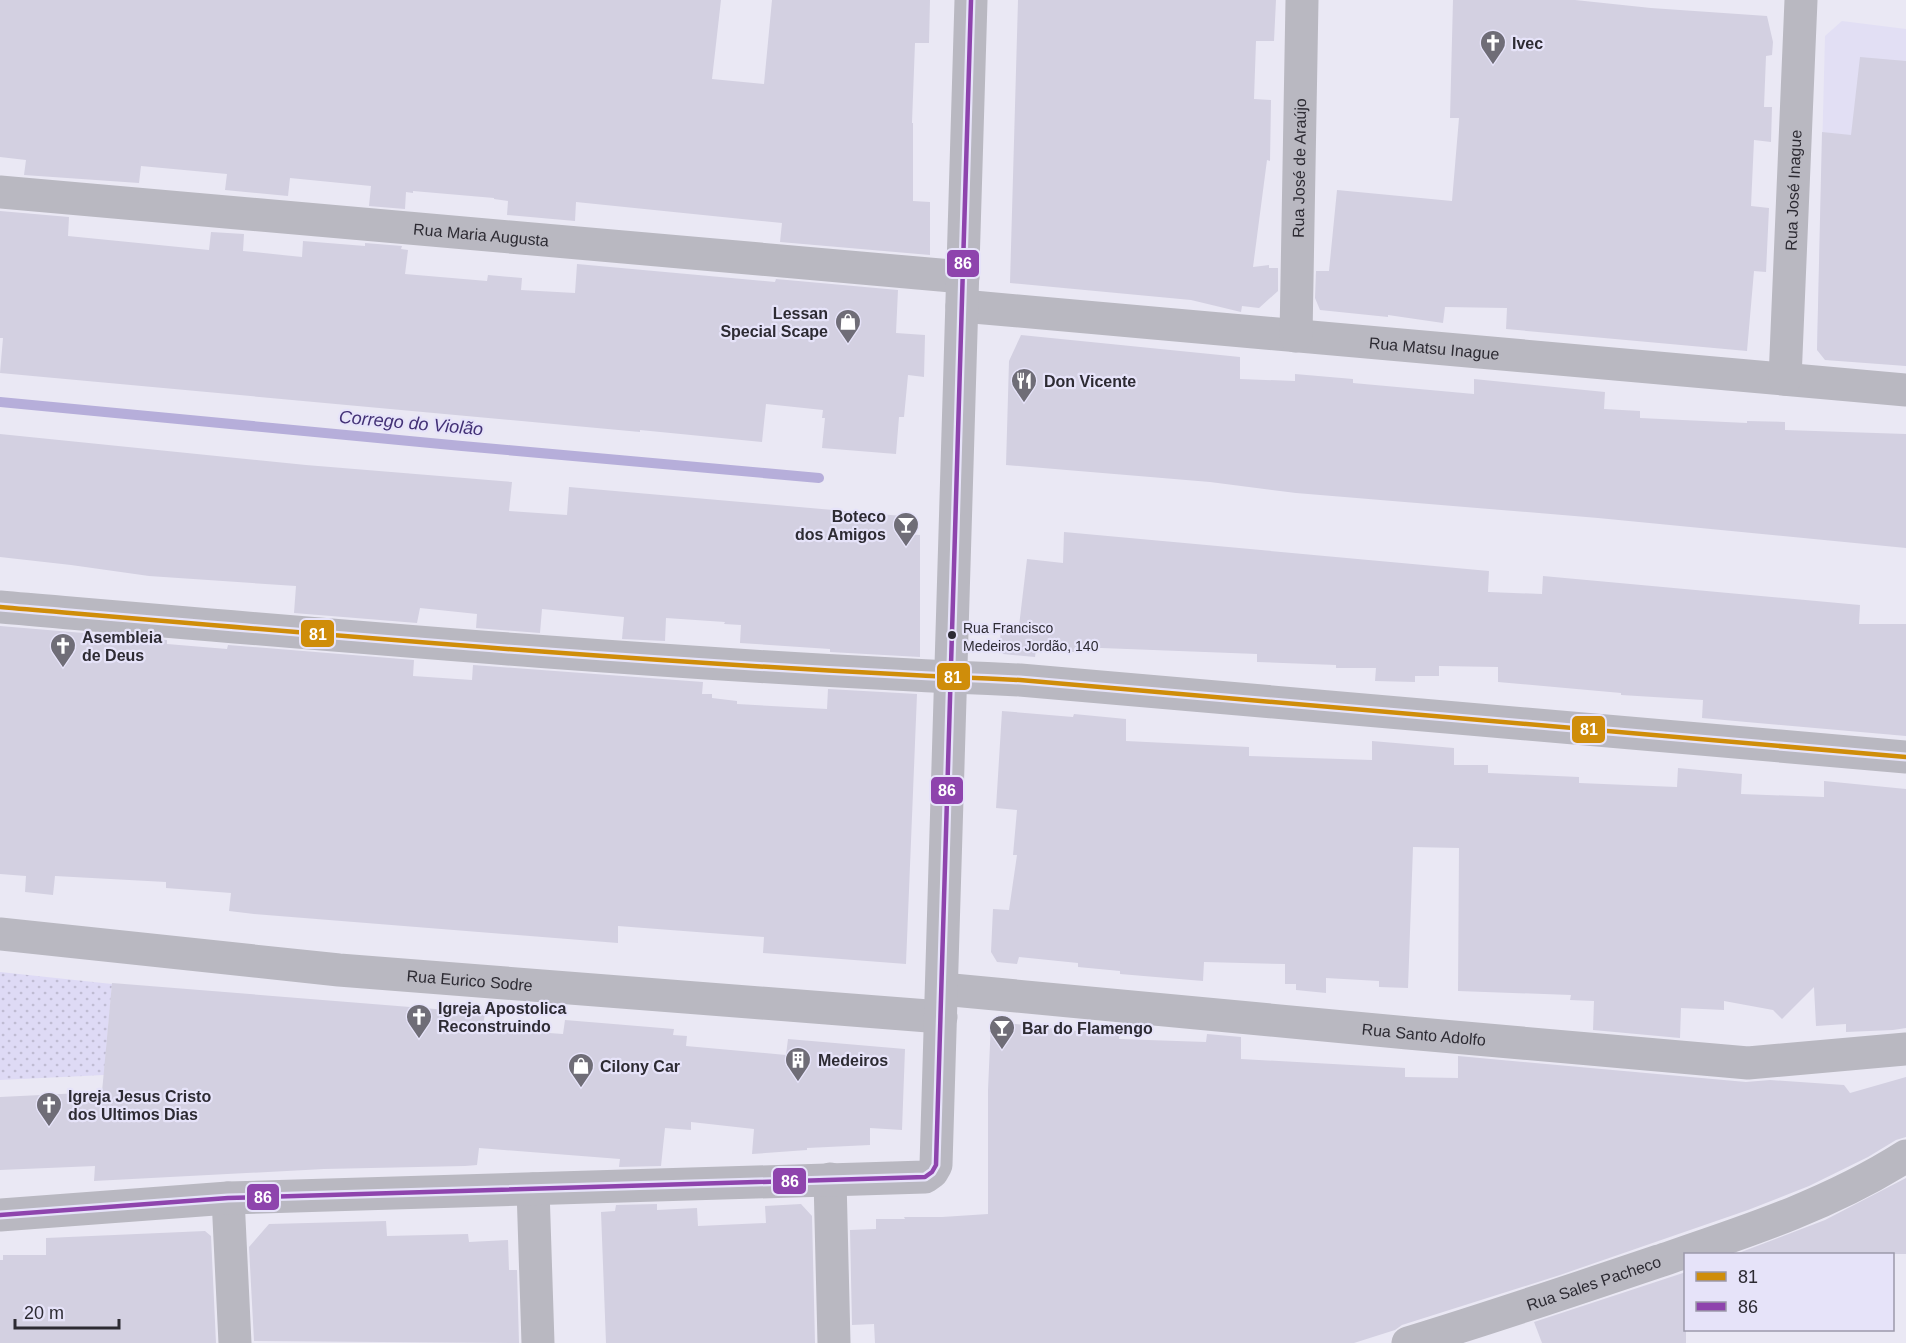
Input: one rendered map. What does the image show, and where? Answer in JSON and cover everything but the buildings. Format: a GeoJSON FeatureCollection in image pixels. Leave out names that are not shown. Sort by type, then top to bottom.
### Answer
{"type":"FeatureCollection","features":[{"type":"Feature","properties":{"kind":"street"},"geometry":{"type":"LineString","coordinates":[[0,1215],[228,1198],[925,1177],[932,1172],[936,1165],[972,0]]}},
{"type":"Feature","properties":{"kind":"street","name":"Rua José de Araújo"},"geometry":{"type":"LineString","coordinates":[[1296,336],[1302,0]]}},
{"type":"Feature","properties":{"kind":"street","name":"Rua José Inague"},"geometry":{"type":"LineString","coordinates":[[1785,379],[1801,0]]}},
{"type":"Feature","properties":{"kind":"street","name":"Rua Maria Augusta"},"geometry":{"type":"LineString","coordinates":[[0,192],[963,291]]}},
{"type":"Feature","properties":{"kind":"street","name":"Rua Matsu Inague"},"geometry":{"type":"LineString","coordinates":[[963,291],[1296,336],[1906,390]]}},
{"type":"Feature","properties":{"kind":"street"},"geometry":{"type":"LineString","coordinates":[[0,607],[445,645],[1020,680],[1906,757]]}},
{"type":"Feature","properties":{"kind":"street","name":"Rua Eurico Sodre"},"geometry":{"type":"LineString","coordinates":[[0,934],[339,970],[941,1003]]}},
{"type":"Feature","properties":{"kind":"street","name":"Rua Santo Adolfo"},"geometry":{"type":"LineString","coordinates":[[941,1003],[1408,1033],[1748,1063],[1906,1049]]}},
{"type":"Feature","properties":{"kind":"street","name":"Rua Sales Pacheco"},"geometry":{"type":"LineString","coordinates":[[1408,1343],[1488,1319],[1775,1222],[1840,1194],[1906,1156]]}},
{"type":"Feature","properties":{"kind":"street"},"geometry":{"type":"LineString","coordinates":[[830,1179],[834,1343]]}},
{"type":"Feature","properties":{"kind":"street"},"geometry":{"type":"LineString","coordinates":[[533,1189],[538,1343]]}},
{"type":"Feature","properties":{"kind":"street"},"geometry":{"type":"LineString","coordinates":[[228,1198],[235,1343]]}},
{"type":"Feature","properties":{"kind":"shaded area"},"geometry":{"type":"Polygon","coordinates":[[[1842,21],[1906,29],[1906,366],[1817,350],[1825,36],[1842,21]]]}},
{"type":"Feature","properties":{"kind":"shaded area"},"geometry":{"type":"Polygon","coordinates":[[[0,972],[112,984],[104,1075],[0,1080],[0,972]]]}},
{"type":"Feature","properties":{"kind":"waterway","name":"Corrego do Violão"},"geometry":{"type":"LineString","coordinates":[[0,402],[819,478]]}},
{"type":"Feature","properties":{"kind":"transit line","name":"86"},"geometry":{"type":"LineString","coordinates":[[0,1215],[228,1198],[925,1177],[932,1172],[936,1165],[971,0]]}},
{"type":"Feature","properties":{"kind":"transit line","name":"81"},"geometry":{"type":"LineString","coordinates":[[0,607],[637,658],[1020,680],[1906,757]]}},
{"type":"Feature","properties":{"kind":"place","name":"Ivec"},"geometry":{"type":"Point","coordinates":[1493,66]}},
{"type":"Feature","properties":{"kind":"place","name":"Lessan Special Scape"},"geometry":{"type":"Point","coordinates":[848,345]}},
{"type":"Feature","properties":{"kind":"place","name":"Don Vicente"},"geometry":{"type":"Point","coordinates":[1024,404]}},
{"type":"Feature","properties":{"kind":"place","name":"Boteco dos Amigos"},"geometry":{"type":"Point","coordinates":[906,548]}},
{"type":"Feature","properties":{"kind":"place","name":"Rua Francisco Medeiros Jordão, 140"},"geometry":{"type":"Point","coordinates":[952,635]}},
{"type":"Feature","properties":{"kind":"place","name":"Asembleia de Deus"},"geometry":{"type":"Point","coordinates":[63,669]}},
{"type":"Feature","properties":{"kind":"place","name":"Igreja Apostolica Reconstruindo"},"geometry":{"type":"Point","coordinates":[419,1040]}},
{"type":"Feature","properties":{"kind":"place","name":"Bar do Flamengo"},"geometry":{"type":"Point","coordinates":[1002,1051]}},
{"type":"Feature","properties":{"kind":"place","name":"Medeiros"},"geometry":{"type":"Point","coordinates":[798,1083]}},
{"type":"Feature","properties":{"kind":"place","name":"Cilony Car"},"geometry":{"type":"Point","coordinates":[581,1089]}},
{"type":"Feature","properties":{"kind":"place","name":"Igreja Jesus Cristo dos Ultimos Dias"},"geometry":{"type":"Point","coordinates":[49,1128]}}]}
